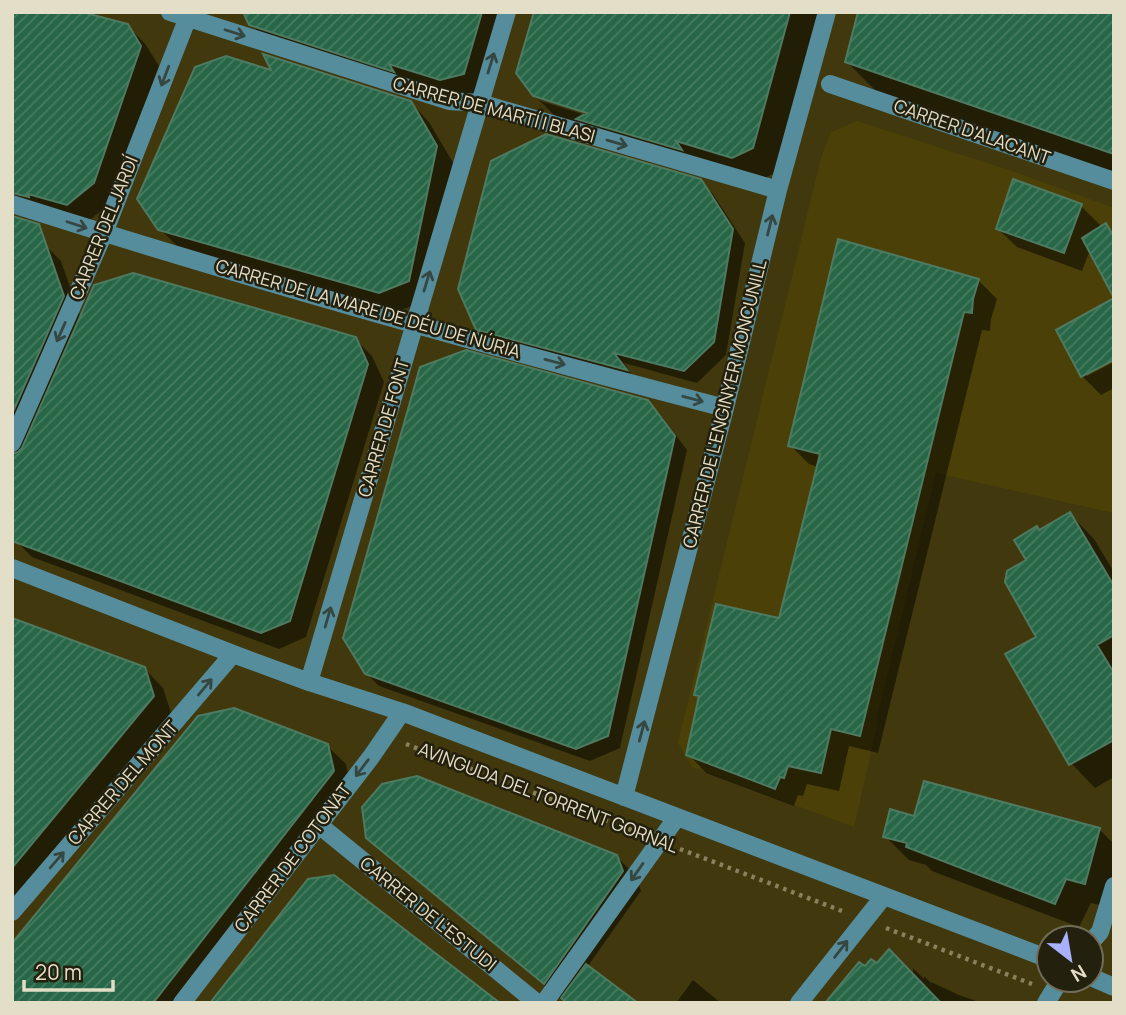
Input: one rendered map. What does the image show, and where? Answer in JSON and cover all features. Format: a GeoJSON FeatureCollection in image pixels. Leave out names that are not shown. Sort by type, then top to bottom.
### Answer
{"type":"FeatureCollection","features":[{"type":"Feature","properties":{"kind":"street","name":"CARRER DE MARTÍ I BLASI"},"geometry":{"type":"LineString","coordinates":[[170,12],[189,15],[449,101],[480,103],[778,190]]}},
{"type":"Feature","properties":{"kind":"street","name":"CARRER DE FONT"},"geometry":{"type":"LineString","coordinates":[[309,682],[507,12]]}},
{"type":"Feature","properties":{"kind":"street","name":"CARRER DE L'ENGINYER MONCUNILL"},"geometry":{"type":"LineString","coordinates":[[624,797],[725,408],[778,190],[827,12]]}},
{"type":"Feature","properties":{"kind":"street","name":"CARRER DEL JARDÍ"},"geometry":{"type":"LineString","coordinates":[[12,443],[104,233],[189,15]]}},
{"type":"Feature","properties":{"kind":"street","name":"CARRER D'ALACANT"},"geometry":{"type":"LineString","coordinates":[[830,84],[1114,181]]}},
{"type":"Feature","properties":{"kind":"street","name":"CARRER DE LA MARE DE DÉU DE NÚRIA"},"geometry":{"type":"LineString","coordinates":[[12,204],[414,324],[725,408]]}},
{"type":"Feature","properties":{"kind":"street","name":"AVINGUDA DEL TORRENT GORNAL"},"geometry":{"type":"LineString","coordinates":[[13,569],[309,682],[402,712],[1035,954]]}},
{"type":"Feature","properties":{"kind":"street","name":"CARRER DEL MONT"},"geometry":{"type":"LineString","coordinates":[[12,912],[233,654]]}},
{"type":"Feature","properties":{"kind":"street","name":"CARRER DE COTONAT"},"geometry":{"type":"LineString","coordinates":[[182,1003],[402,712]]}},
{"type":"Feature","properties":{"kind":"street"},"geometry":{"type":"LineString","coordinates":[[544,1003],[677,817]]}},
{"type":"Feature","properties":{"kind":"street","name":"CARRER DE L'ESTUDI"},"geometry":{"type":"LineString","coordinates":[[319,825],[537,1003]]}},
{"type":"Feature","properties":{"kind":"street"},"geometry":{"type":"LineString","coordinates":[[1102,924],[1114,886]]}},
{"type":"Feature","properties":{"kind":"street"},"geometry":{"type":"LineString","coordinates":[[799,1003],[884,896]]}},
{"type":"Feature","properties":{"kind":"path","name":"AVINGUDA DEL TORRENT GORNAL"},"geometry":{"type":"LineString","coordinates":[[385,736],[1035,984]]}},
{"type":"Feature","properties":{"kind":"shaded area"},"geometry":{"type":"Polygon","coordinates":[[[857,121],[1015,172],[1114,208],[1114,513],[936,473],[876,721],[878,722],[854,827],[692,767],[678,743],[821,158],[831,132],[857,121]]]}},
{"type":"Feature","properties":{"kind":"building"},"geometry":{"type":"Polygon","coordinates":[[[12,12],[82,12],[128,24],[141,46],[94,183],[67,205],[28,194],[29,197],[12,193],[12,12]]]}},
{"type":"Feature","properties":{"kind":"building"},"geometry":{"type":"Polygon","coordinates":[[[243,12],[482,12],[464,74],[440,80],[389,64],[394,72],[249,25],[243,12]]]}},
{"type":"Feature","properties":{"kind":"building"},"geometry":{"type":"Polygon","coordinates":[[[534,12],[790,12],[753,148],[732,158],[676,141],[682,150],[576,119],[587,113],[533,96],[516,73],[534,12]]]}},
{"type":"Feature","properties":{"kind":"building"},"geometry":{"type":"Polygon","coordinates":[[[858,12],[1114,12],[1114,154],[845,62],[858,12]]]}},
{"type":"Feature","properties":{"kind":"building"},"geometry":{"type":"Polygon","coordinates":[[[263,54],[411,101],[437,146],[409,281],[379,293],[158,230],[137,199],[195,67],[226,56],[271,70],[263,54]]]}},
{"type":"Feature","properties":{"kind":"building"},"geometry":{"type":"Polygon","coordinates":[[[546,134],[701,179],[733,229],[714,342],[684,371],[614,353],[627,370],[476,330],[458,289],[491,161],[546,134]]]}},
{"type":"Feature","properties":{"kind":"building"},"geometry":{"type":"Polygon","coordinates":[[[1013,179],[1082,204],[1064,253],[996,229],[1013,179]]]}},
{"type":"Feature","properties":{"kind":"building"},"geometry":{"type":"Polygon","coordinates":[[[12,216],[39,224],[64,296],[12,414],[12,216]]]}},
{"type":"Feature","properties":{"kind":"building"},"geometry":{"type":"Polygon","coordinates":[[[1106,223],[1114,237],[1114,298],[1082,238],[1106,223]]]}},
{"type":"Feature","properties":{"kind":"building"},"geometry":{"type":"Polygon","coordinates":[[[838,239],[979,279],[972,313],[964,312],[860,736],[831,729],[821,773],[788,766],[784,778],[780,777],[775,789],[686,755],[699,696],[694,695],[716,604],[779,618],[820,454],[788,446],[838,239]]]}},
{"type":"Feature","properties":{"kind":"building"},"geometry":{"type":"Polygon","coordinates":[[[133,273],[356,337],[368,364],[290,621],[261,633],[12,541],[12,454],[22,448],[94,285],[133,273]]]}},
{"type":"Feature","properties":{"kind":"building"},"geometry":{"type":"Polygon","coordinates":[[[1114,298],[1114,360],[1081,377],[1056,330],[1114,298]]]}},
{"type":"Feature","properties":{"kind":"building"},"geometry":{"type":"Polygon","coordinates":[[[466,350],[648,400],[675,436],[608,736],[576,749],[365,674],[343,638],[420,367],[466,350]]]}},
{"type":"Feature","properties":{"kind":"building"},"geometry":{"type":"Polygon","coordinates":[[[1070,512],[1114,586],[1114,635],[1097,645],[1114,673],[1114,740],[1069,765],[1005,654],[1036,637],[1005,582],[1007,571],[1026,560],[1014,540],[1037,526],[1039,530],[1070,512]]]}},
{"type":"Feature","properties":{"kind":"building"},"geometry":{"type":"Polygon","coordinates":[[[12,618],[145,667],[154,696],[12,868],[12,618]]]}},
{"type":"Feature","properties":{"kind":"building"},"geometry":{"type":"Polygon","coordinates":[[[234,708],[328,744],[334,771],[153,1003],[12,1003],[12,943],[198,716],[234,708]]]}},
{"type":"Feature","properties":{"kind":"building"},"geometry":{"type":"Polygon","coordinates":[[[417,776],[617,855],[623,871],[544,984],[366,838],[362,807],[382,784],[417,776]]]}},
{"type":"Feature","properties":{"kind":"building"},"geometry":{"type":"Polygon","coordinates":[[[924,781],[1100,828],[1085,884],[1066,879],[1055,904],[906,847],[907,843],[883,837],[890,809],[914,816],[924,781]]]}},
{"type":"Feature","properties":{"kind":"building"},"geometry":{"type":"Polygon","coordinates":[[[334,875],[500,1003],[210,1003],[308,879],[334,875]]]}},
{"type":"Feature","properties":{"kind":"building"},"geometry":{"type":"Polygon","coordinates":[[[889,949],[941,1003],[825,1003],[859,962],[865,966],[871,959],[877,963],[889,949]]]}},
{"type":"Feature","properties":{"kind":"building"},"geometry":{"type":"Polygon","coordinates":[[[586,964],[638,1003],[567,1003],[561,998],[586,964]]]}}]}
